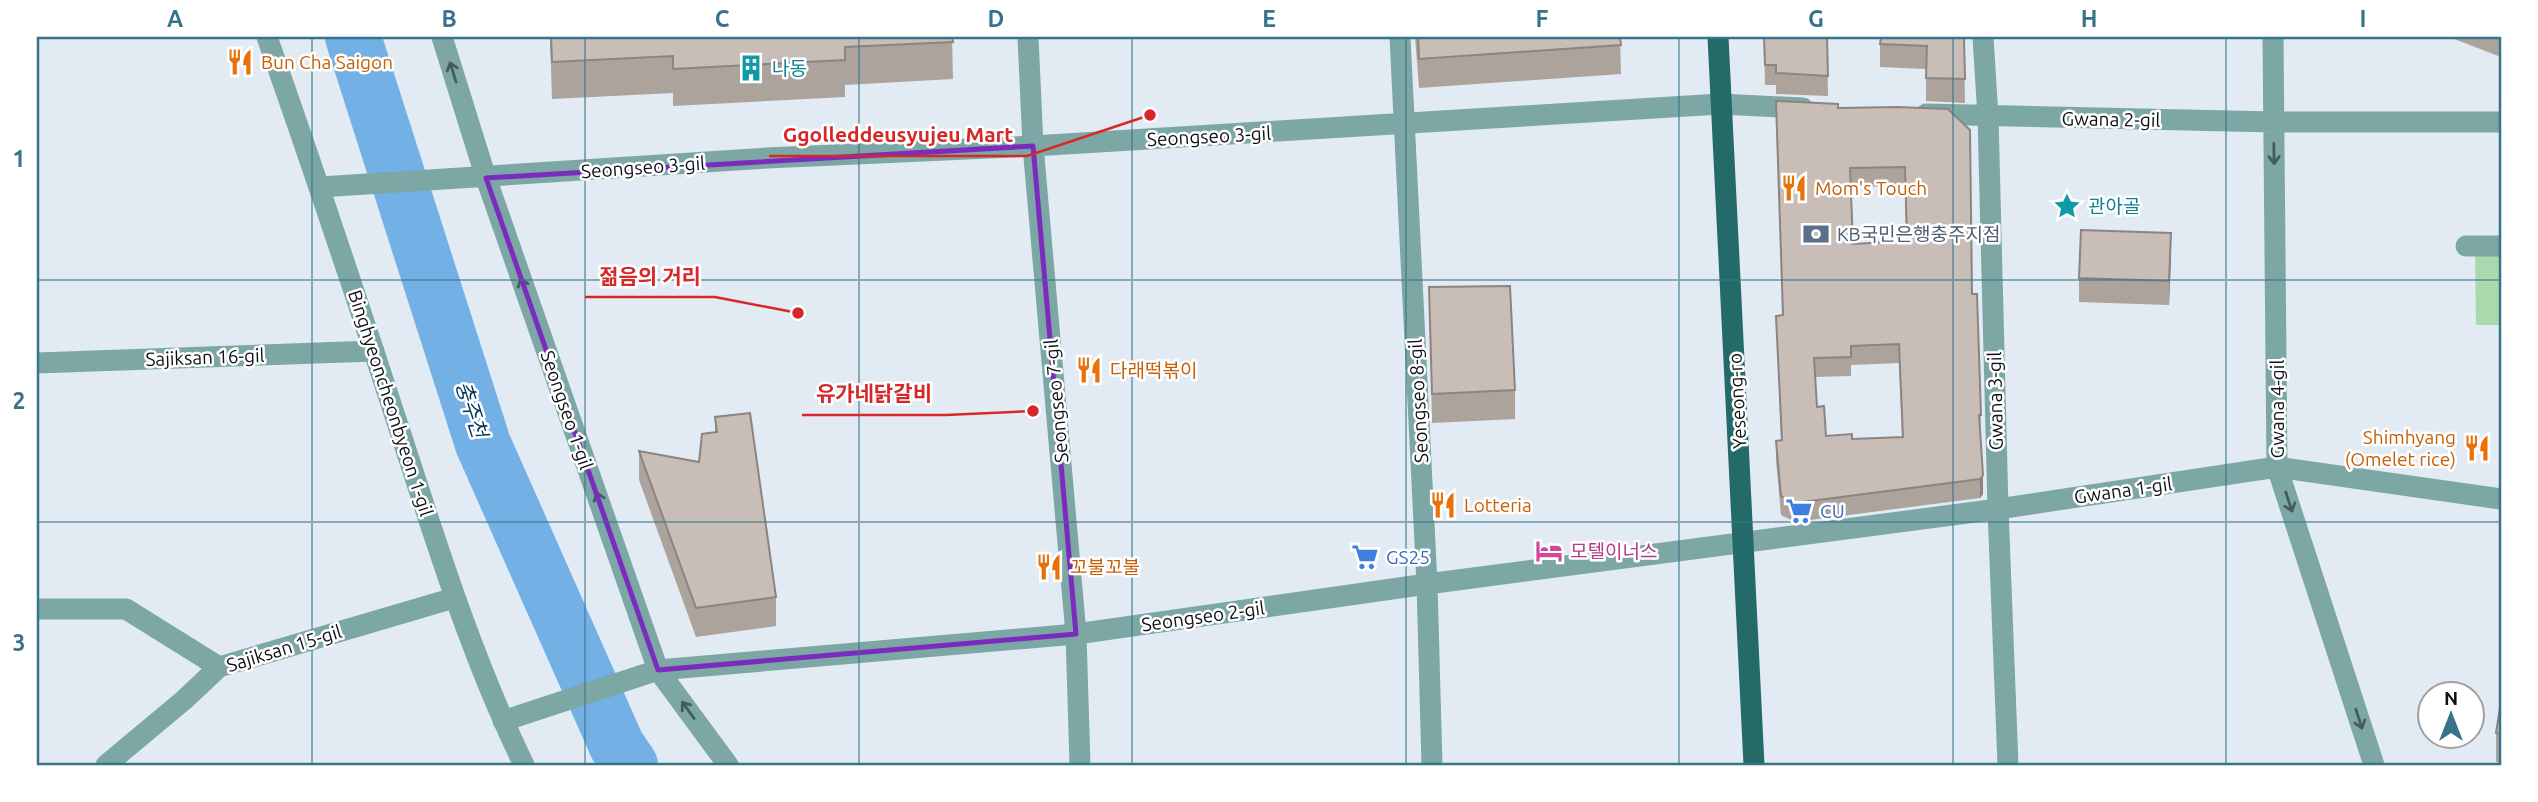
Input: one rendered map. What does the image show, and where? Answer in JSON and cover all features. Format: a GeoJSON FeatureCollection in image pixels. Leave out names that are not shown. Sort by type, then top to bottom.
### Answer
{"type":"FeatureCollection","features":[{"type":"Feature","properties":{"kind":"main road","name":"Yeseong-ro"},"geometry":{"type":"LineString","coordinates":[[1718,37],[1754,765]]}},
{"type":"Feature","properties":{"kind":"street","name":"Binghyeoncheonbyeon 1-gil"},"geometry":{"type":"LineString","coordinates":[[267,37],[320,187],[454,598],[503,721],[524,765]]}},
{"type":"Feature","properties":{"kind":"street","name":"Seongseo 1-gil"},"geometry":{"type":"LineString","coordinates":[[442,37],[486,178],[659,670],[729,765]]}},
{"type":"Feature","properties":{"kind":"street","name":"Seongseo 7-gil"},"geometry":{"type":"LineString","coordinates":[[1028,37],[1033,146],[1076,634],[1080,765]]}},
{"type":"Feature","properties":{"kind":"street","name":"Seongseo 8-gil"},"geometry":{"type":"LineString","coordinates":[[1399,37],[1427,584],[1432,765]]}},
{"type":"Feature","properties":{"kind":"street","name":"Gwana 3-gil"},"geometry":{"type":"LineString","coordinates":[[1983,37],[1988,117],[2008,765]]}},
{"type":"Feature","properties":{"kind":"street","name":"Gwana 4-gil"},"geometry":{"type":"LineString","coordinates":[[2273,37],[2277,467],[2374,765]]}},
{"type":"Feature","properties":{"kind":"street","name":"Seongseo 3-gil"},"geometry":{"type":"LineString","coordinates":[[320,187],[767,158],[1033,146],[1720,104]]}},
{"type":"Feature","properties":{"kind":"street"},"geometry":{"type":"LineString","coordinates":[[1720,104],[1829,109]]}},
{"type":"Feature","properties":{"kind":"street","name":"Gwana 2-gil"},"geometry":{"type":"LineString","coordinates":[[1909,113],[2274,122],[2501,122]]}},
{"type":"Feature","properties":{"kind":"street"},"geometry":{"type":"LineString","coordinates":[[2466,246],[2501,246]]}},
{"type":"Feature","properties":{"kind":"street","name":"Sajiksan 16-gil"},"geometry":{"type":"LineString","coordinates":[[37,363],[374,351]]}},
{"type":"Feature","properties":{"kind":"street","name":"Gwana 1-gil"},"geometry":{"type":"LineString","coordinates":[[1745,543],[1998,509],[2277,467],[2501,499]]}},
{"type":"Feature","properties":{"kind":"street","name":"Seongseo 2-gil"},"geometry":{"type":"LineString","coordinates":[[503,721],[659,670],[1076,634],[1427,584],[1745,543]]}},
{"type":"Feature","properties":{"kind":"street","name":"Sajiksan 15-gil"},"geometry":{"type":"LineString","coordinates":[[106,765],[219,667],[454,598]]}},
{"type":"Feature","properties":{"kind":"street"},"geometry":{"type":"LineString","coordinates":[[37,608],[126,609],[219,667]]}},
{"type":"Feature","properties":{"kind":"highlighted area"},"geometry":{"type":"Polygon","coordinates":[[[1033,146],[1076,634],[658,670],[486,178],[1033,146]]]}},
{"type":"Feature","properties":{"kind":"green space"},"geometry":{"type":"Polygon","coordinates":[[[2501,252],[2501,325],[2476,325],[2475,253],[2501,252]]]}},
{"type":"Feature","properties":{"kind":"building"},"geometry":{"type":"Polygon","coordinates":[[[551,37],[952,37],[953,42],[845,47],[845,60],[673,69],[673,56],[552,62],[551,37]]]}},
{"type":"Feature","properties":{"kind":"building"},"geometry":{"type":"Polygon","coordinates":[[[1418,37],[1620,37],[1621,45],[1419,59],[1418,37]]]}},
{"type":"Feature","properties":{"kind":"building"},"geometry":{"type":"Polygon","coordinates":[[[1764,37],[1827,37],[1828,76],[1776,73],[1776,65],[1765,65],[1764,37]]]}},
{"type":"Feature","properties":{"kind":"building"},"geometry":{"type":"Polygon","coordinates":[[[1881,37],[1964,37],[1965,79],[1926,78],[1927,46],[1880,44],[1881,37]]]}},
{"type":"Feature","properties":{"kind":"building"},"geometry":{"type":"Polygon","coordinates":[[[1776,101],[1838,104],[1838,108],[1948,109],[1970,130],[1972,294],[1977,294],[1983,475],[1980,479],[1795,503],[1781,496],[1776,441],[1782,440],[1776,316],[1783,315],[1776,101]],[[1905,167],[1850,168],[1853,244],[1907,241],[1905,167]],[[1899,344],[1851,346],[1851,357],[1814,358],[1817,407],[1824,406],[1826,436],[1852,434],[1852,439],[1903,437],[1899,344]]]}},
{"type":"Feature","properties":{"kind":"building"},"geometry":{"type":"Polygon","coordinates":[[[2081,230],[2171,233],[2169,281],[2079,278],[2081,230]]]}},
{"type":"Feature","properties":{"kind":"building"},"geometry":{"type":"Polygon","coordinates":[[[1510,286],[1515,390],[1432,394],[1429,287],[1510,286]]]}},
{"type":"Feature","properties":{"kind":"building"},"geometry":{"type":"Polygon","coordinates":[[[750,413],[776,597],[696,608],[639,451],[699,462],[702,434],[717,432],[715,417],[750,413]]]}},
{"type":"Feature","properties":{"kind":"building"},"geometry":{"type":"Polygon","coordinates":[[[2501,701],[2501,734],[2496,733],[2501,701]]]}},
{"type":"Feature","properties":{"kind":"waterway","name":"충주천"},"geometry":{"type":"LineString","coordinates":[[353,37],[483,444],[617,746],[630,765]]}},
{"type":"Feature","properties":{"kind":"place","name":"Bun Cha Saigon"},"geometry":{"type":"Point","coordinates":[240,62]}},
{"type":"Feature","properties":{"kind":"place","name":"나동"},"geometry":{"type":"Point","coordinates":[751,68]}},
{"type":"Feature","properties":{"kind":"place","name":"Ggolleddeusyujeu Mart"},"geometry":{"type":"Point","coordinates":[1150,115]}},
{"type":"Feature","properties":{"kind":"place","name":"Mom's Touch"},"geometry":{"type":"Point","coordinates":[1794,188]}},
{"type":"Feature","properties":{"kind":"place","name":"관아골"},"geometry":{"type":"Point","coordinates":[2067,206]}},
{"type":"Feature","properties":{"kind":"place","name":"KB국민은행충주지점"},"geometry":{"type":"Point","coordinates":[1816,234]}},
{"type":"Feature","properties":{"kind":"place","name":"젊음의 거리"},"geometry":{"type":"Point","coordinates":[798,313]}},
{"type":"Feature","properties":{"kind":"place","name":"다래떡볶이"},"geometry":{"type":"Point","coordinates":[1089,370]}},
{"type":"Feature","properties":{"kind":"place","name":"유가네닭갈비"},"geometry":{"type":"Point","coordinates":[1033,411]}},
{"type":"Feature","properties":{"kind":"place","name":"Shimhyang (Omelet rice)"},"geometry":{"type":"Point","coordinates":[2477,448]}},
{"type":"Feature","properties":{"kind":"place","name":"Lotteria"},"geometry":{"type":"Point","coordinates":[1443,505]}},
{"type":"Feature","properties":{"kind":"place","name":"CU"},"geometry":{"type":"Point","coordinates":[1799,511]}},
{"type":"Feature","properties":{"kind":"place","name":"모텔이너스"},"geometry":{"type":"Point","coordinates":[1549,551]}},
{"type":"Feature","properties":{"kind":"place","name":"GS25"},"geometry":{"type":"Point","coordinates":[1365,557]}},
{"type":"Feature","properties":{"kind":"place","name":"꼬불꼬불"},"geometry":{"type":"Point","coordinates":[1049,567]}}]}
